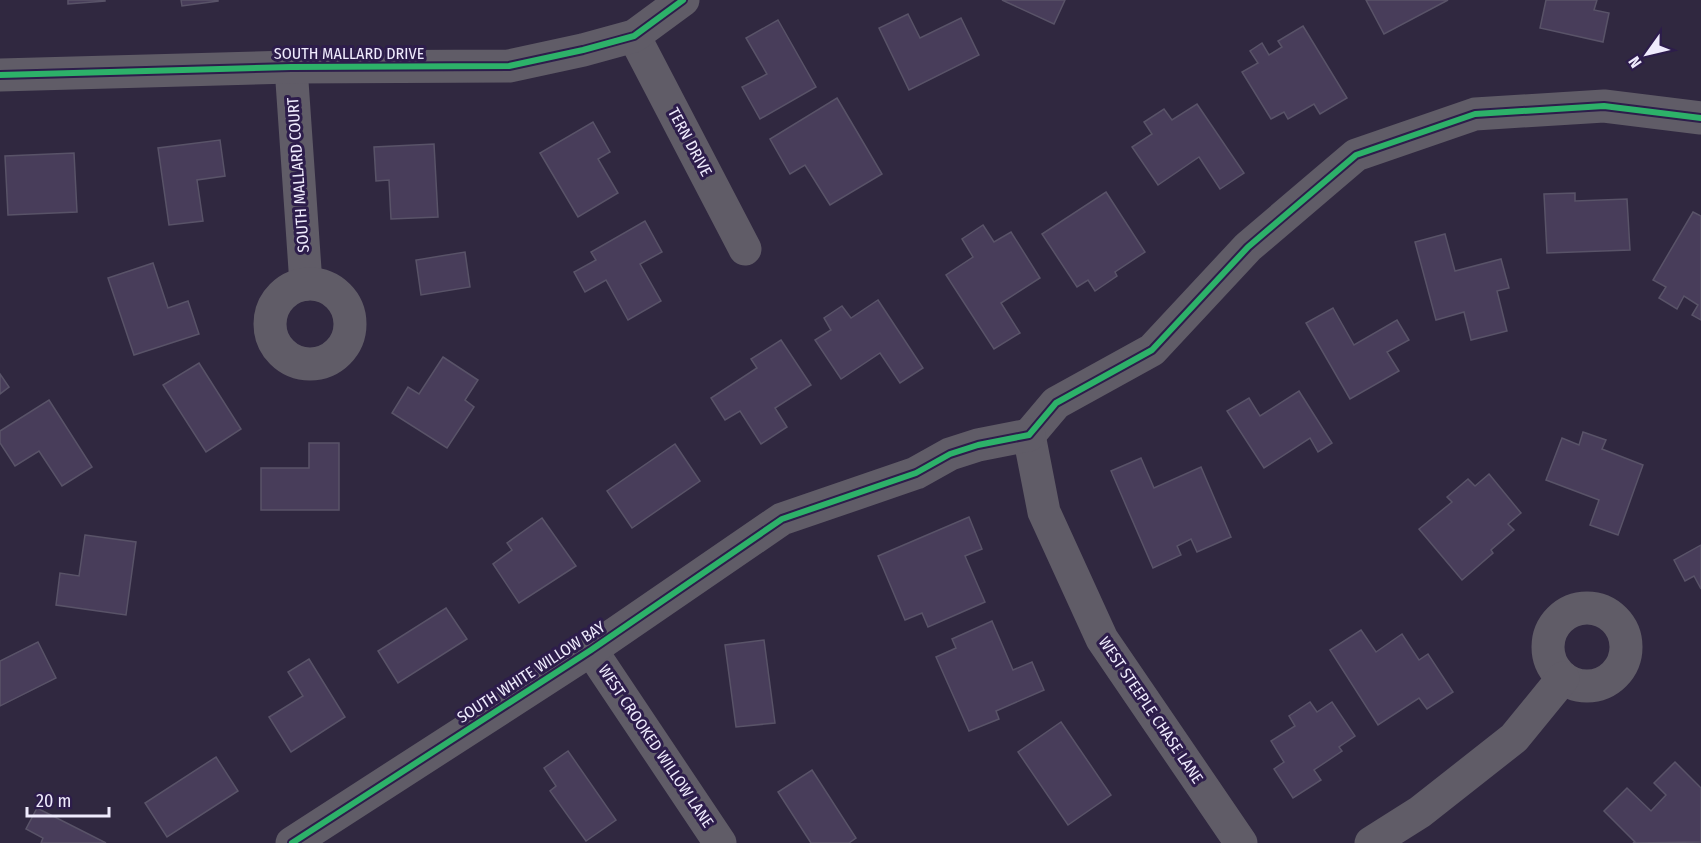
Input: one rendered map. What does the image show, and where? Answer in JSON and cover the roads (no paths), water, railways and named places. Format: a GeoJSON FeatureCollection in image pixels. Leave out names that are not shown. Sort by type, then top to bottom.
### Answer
{"type":"FeatureCollection","features":[{"type":"Feature","properties":{"kind":"street","name":"SOUTH MALLARD DRIVE"},"geometry":{"type":"LineString","coordinates":[[0,75],[291,67],[509,66],[634,36],[683,0]]}},
{"type":"Feature","properties":{"kind":"street","name":"TERN DRIVE"},"geometry":{"type":"LineString","coordinates":[[634,36],[745,249]]}},
{"type":"Feature","properties":{"kind":"street","name":"SOUTH MALLARD COURT"},"geometry":{"type":"LineString","coordinates":[[291,67],[306,284]]}},
{"type":"Feature","properties":{"kind":"street"},"geometry":{"type":"LineString","coordinates":[[1029,435],[1056,403],[1152,350],[1248,247],[1356,155],[1474,114],[1604,106],[1701,118]]}},
{"type":"Feature","properties":{"kind":"street","name":"SOUTH WHITE WILLOW BAY"},"geometry":{"type":"LineString","coordinates":[[292,843],[591,650],[782,519],[916,473],[950,454],[978,445],[1029,435]]}},
{"type":"Feature","properties":{"kind":"street","name":"WEST STEEPLE CHASE LANE"},"geometry":{"type":"LineString","coordinates":[[1029,435],[1044,512],[1102,639],[1241,843]]}},
{"type":"Feature","properties":{"kind":"street","name":"WEST CROOKED WILLOW LANE"},"geometry":{"type":"LineString","coordinates":[[591,650],[720,843]]}},
{"type":"Feature","properties":{"kind":"street"},"geometry":{"type":"LineString","coordinates":[[1371,843],[1420,812],[1514,738],[1563,678]]}}]}
